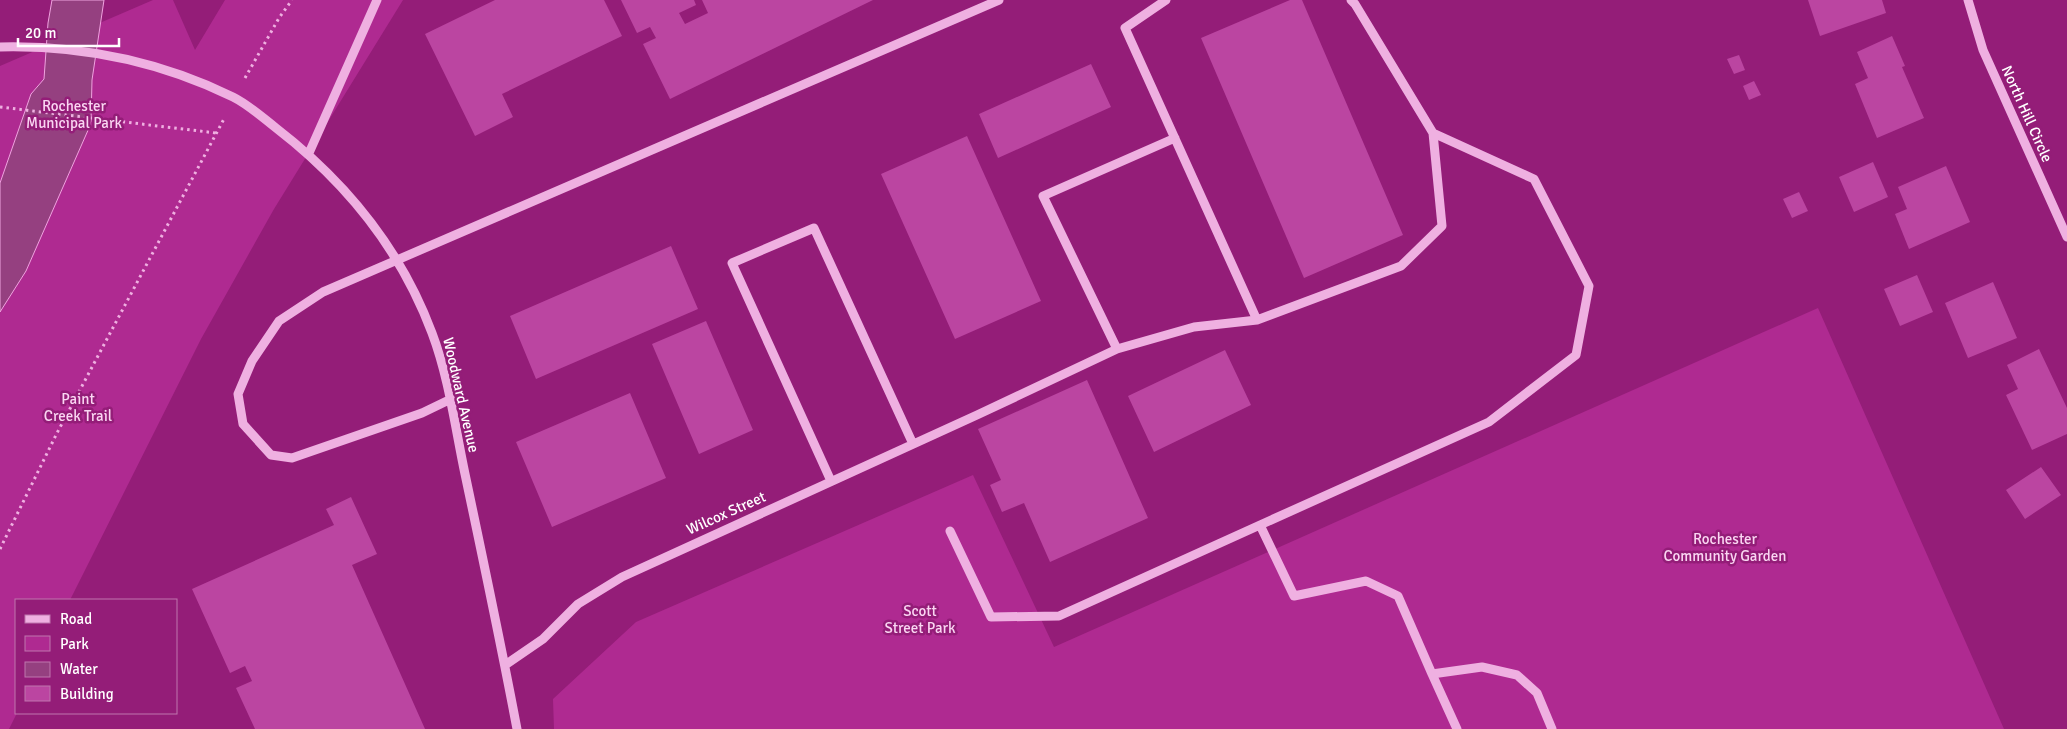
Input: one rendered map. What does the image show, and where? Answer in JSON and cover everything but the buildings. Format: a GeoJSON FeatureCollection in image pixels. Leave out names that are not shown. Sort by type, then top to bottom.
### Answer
{"type":"FeatureCollection","features":[{"type":"Feature","properties":{"kind":"street"},"geometry":{"type":"LineString","coordinates":[[308,153],[377,0]]}},
{"type":"Feature","properties":{"kind":"street"},"geometry":{"type":"LineString","coordinates":[[451,399],[422,413],[292,458],[270,456],[244,424],[238,394],[252,362],[279,321],[323,292],[999,0]]}},
{"type":"Feature","properties":{"kind":"street"},"geometry":{"type":"LineString","coordinates":[[1166,0],[1126,28],[1257,320]]}},
{"type":"Feature","properties":{"kind":"street"},"geometry":{"type":"LineString","coordinates":[[950,531],[991,617],[1059,616],[1489,422],[1576,355],[1590,286],[1534,179],[1433,133],[1351,0]]}},
{"type":"Feature","properties":{"kind":"street","name":"North Hill Circle"},"geometry":{"type":"LineString","coordinates":[[1968,0],[1983,50],[2067,238]]}},
{"type":"Feature","properties":{"kind":"street","name":"Woodward Avenue"},"geometry":{"type":"LineString","coordinates":[[0,47],[43,47],[104,54],[143,62],[235,98],[308,153],[351,197],[375,226],[398,260],[417,296],[433,334],[451,399],[517,729]]}},
{"type":"Feature","properties":{"kind":"street","name":"Wilcox Street"},"geometry":{"type":"LineString","coordinates":[[505,665],[542,639],[578,604],[594,592],[622,577],[1117,350],[1194,327],[1257,320],[1401,266],[1442,226],[1433,133]]}},
{"type":"Feature","properties":{"kind":"street"},"geometry":{"type":"LineString","coordinates":[[1117,350],[1043,196],[1175,138]]}},
{"type":"Feature","properties":{"kind":"street"},"geometry":{"type":"LineString","coordinates":[[831,481],[732,263],[814,228],[913,444]]}},
{"type":"Feature","properties":{"kind":"street"},"geometry":{"type":"LineString","coordinates":[[1260,525],[1294,596],[1366,581],[1398,596],[1456,729]]}},
{"type":"Feature","properties":{"kind":"street"},"geometry":{"type":"LineString","coordinates":[[1432,674],[1482,667],[1517,675],[1538,693],[1552,729]]}},
{"type":"Feature","properties":{"kind":"path"},"geometry":{"type":"LineString","coordinates":[[243,81],[279,18],[292,0]]}},
{"type":"Feature","properties":{"kind":"path"},"geometry":{"type":"LineString","coordinates":[[0,107],[216,133]]}},
{"type":"Feature","properties":{"kind":"path"},"geometry":{"type":"LineString","coordinates":[[0,549],[57,433],[224,119]]}},
{"type":"Feature","properties":{"kind":"green space","name":"Paint Creek Trail"},"geometry":{"type":"Polygon","coordinates":[[[153,0],[173,0],[195,50],[225,0],[403,0],[274,209],[201,339],[71,599],[15,599],[16,714],[9,729],[0,729],[0,66],[153,0]]]}},
{"type":"Feature","properties":{"kind":"green space"},"geometry":{"type":"Polygon","coordinates":[[[1818,308],[2004,729],[554,729],[553,699],[636,622],[973,475],[1054,647],[1818,308]]]}},
{"type":"Feature","properties":{"kind":"water"},"geometry":{"type":"Polygon","coordinates":[[[52,0],[104,0],[92,80],[91,121],[26,271],[0,312],[0,183],[31,94],[44,79],[48,23],[52,0]]]}},
{"type":"Feature","properties":{"kind":"park label","name":"Rochester Municipal Park"},"geometry":{"type":"Point","coordinates":[74,114]}},
{"type":"Feature","properties":{"kind":"park label","name":"Rochester Community Garden"},"geometry":{"type":"Point","coordinates":[1725,548]}},
{"type":"Feature","properties":{"kind":"park label","name":"Scott Street Park"},"geometry":{"type":"Point","coordinates":[920,620]}}]}
